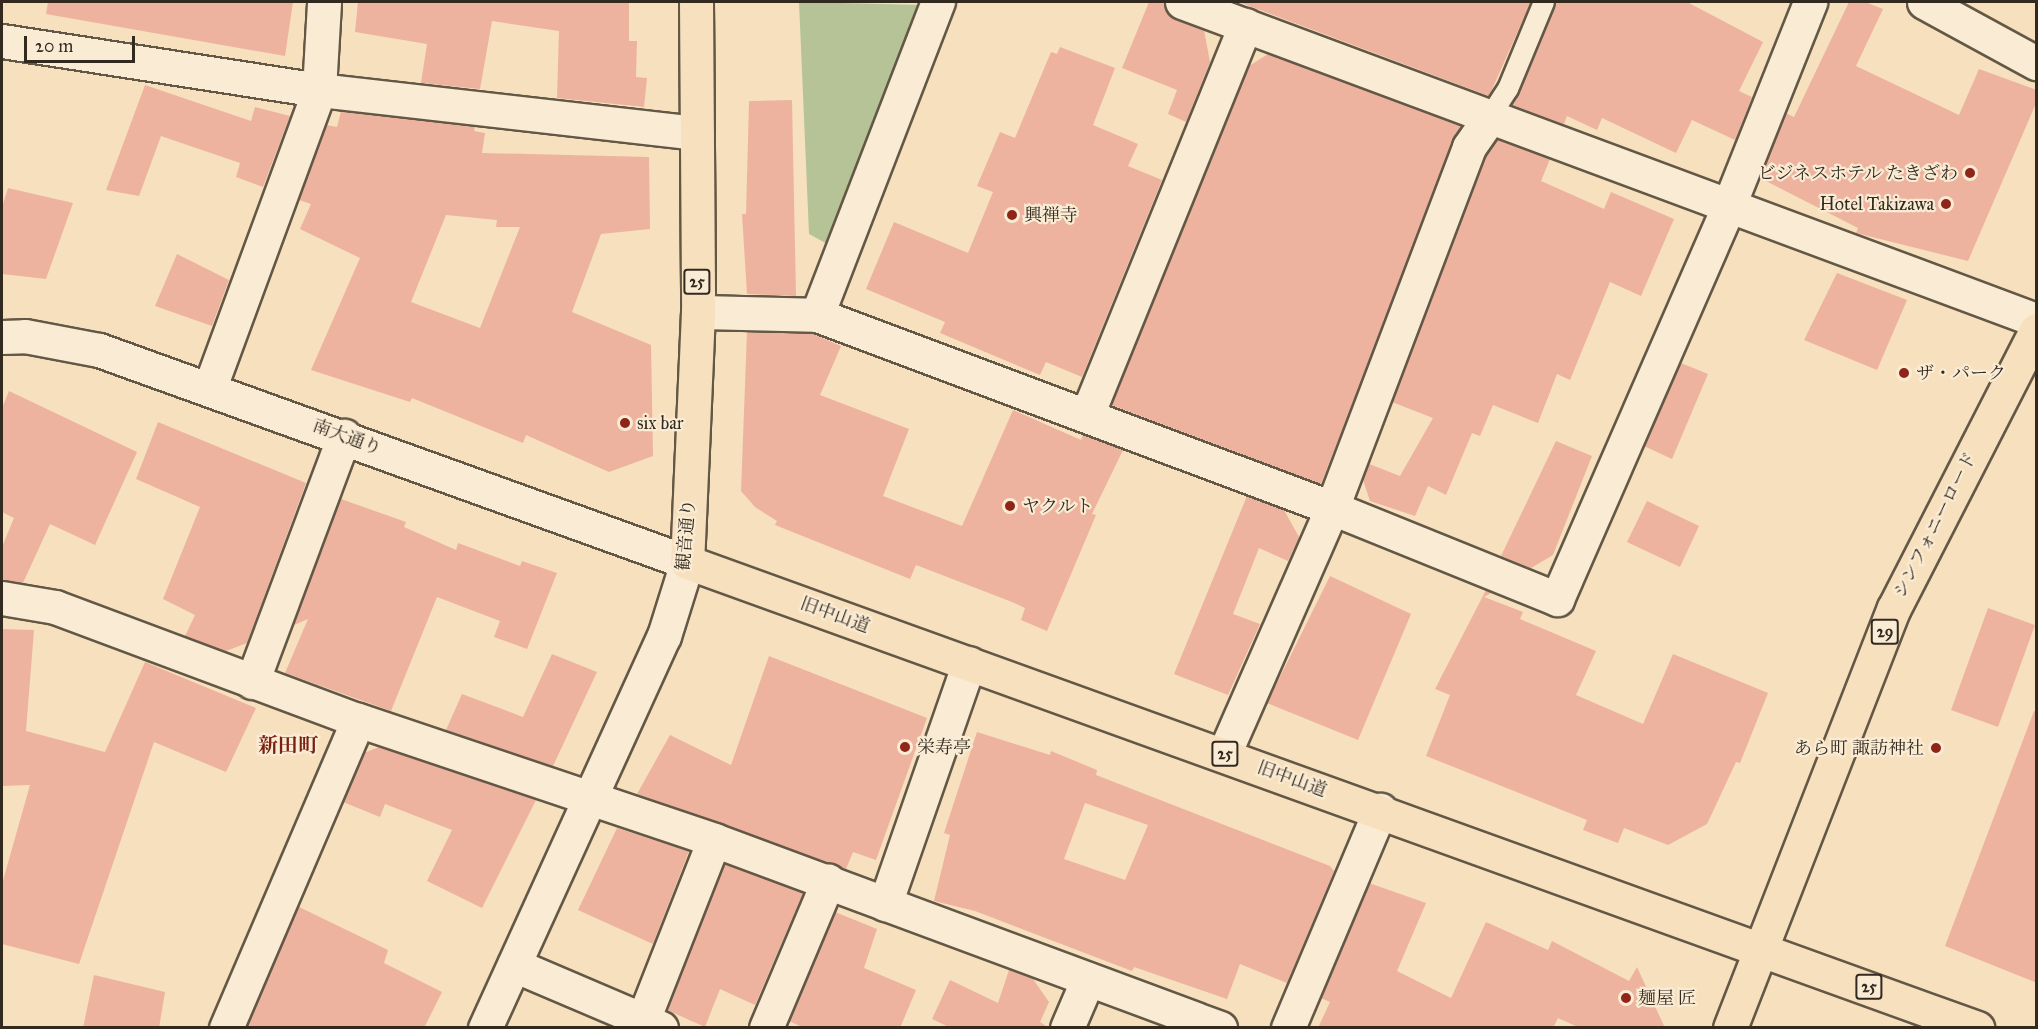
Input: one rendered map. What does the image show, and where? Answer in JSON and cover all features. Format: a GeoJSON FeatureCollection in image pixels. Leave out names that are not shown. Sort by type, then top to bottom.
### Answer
{"type":"FeatureCollection","features":[{"type":"Feature","properties":{"kind":"main road","name":"観音通り"},"geometry":{"type":"LineString","coordinates":[[687,562],[698,312],[696,2]]}},
{"type":"Feature","properties":{"kind":"main road","name":"シンフォニーロード"},"geometry":{"type":"LineString","coordinates":[[1730,1028],[1894,608],[2037,330]]}},
{"type":"Feature","properties":{"kind":"main road","name":"旧中山道"},"geometry":{"type":"LineString","coordinates":[[687,562],[1762,947]]}},
{"type":"Feature","properties":{"kind":"main road","name":"25"},"geometry":{"type":"LineString","coordinates":[[1762,947],[1977,1028]]}},
{"type":"Feature","properties":{"kind":"street"},"geometry":{"type":"LineString","coordinates":[[210,387],[319,90],[324,2]]}},
{"type":"Feature","properties":{"kind":"street"},"geometry":{"type":"LineString","coordinates":[[817,315],[938,2]]}},
{"type":"Feature","properties":{"kind":"street"},"geometry":{"type":"LineString","coordinates":[[698,312],[817,315],[1332,508],[1557,599],[1728,205],[1810,2]]}},
{"type":"Feature","properties":{"kind":"street"},"geometry":{"type":"LineString","coordinates":[[1924,2],[2037,63]]}},
{"type":"Feature","properties":{"kind":"street"},"geometry":{"type":"LineString","coordinates":[[1196,4],[1245,25],[1489,118],[2037,320]]}},
{"type":"Feature","properties":{"kind":"street"},"geometry":{"type":"LineString","coordinates":[[1087,415],[1245,25]]}},
{"type":"Feature","properties":{"kind":"street"},"geometry":{"type":"LineString","coordinates":[[2,41],[319,90],[697,133]]}},
{"type":"Feature","properties":{"kind":"street"},"geometry":{"type":"LineString","coordinates":[[1224,754],[1332,508],[1469,147],[1489,118]]}},
{"type":"Feature","properties":{"kind":"street","name":"南大通り"},"geometry":{"type":"LineString","coordinates":[[2,337],[25,336],[99,350],[210,387],[687,562]]}},
{"type":"Feature","properties":{"kind":"street"},"geometry":{"type":"LineString","coordinates":[[252,682],[344,436]]}},
{"type":"Feature","properties":{"kind":"street","name":"観音通り"},"geometry":{"type":"LineString","coordinates":[[485,1028],[664,636],[687,562]]}},
{"type":"Feature","properties":{"kind":"street"},"geometry":{"type":"LineString","coordinates":[[2,598],[55,607],[358,720],[591,796],[828,881],[1220,1028]]}},
{"type":"Feature","properties":{"kind":"street"},"geometry":{"type":"LineString","coordinates":[[885,904],[969,663]]}},
{"type":"Feature","properties":{"kind":"street"},"geometry":{"type":"LineString","coordinates":[[226,1028],[358,720]]}},
{"type":"Feature","properties":{"kind":"street"},"geometry":{"type":"LineString","coordinates":[[1288,1028],[1380,810]]}},
{"type":"Feature","properties":{"kind":"street"},"geometry":{"type":"LineString","coordinates":[[514,965],[652,1024],[714,840]]}},
{"type":"Feature","properties":{"kind":"street"},"geometry":{"type":"LineString","coordinates":[[766,1028],[828,881]]}},
{"type":"Feature","properties":{"kind":"street"},"geometry":{"type":"LineString","coordinates":[[1067,1028],[1088,979]]}},
{"type":"Feature","properties":{"kind":"lane"},"geometry":{"type":"LineString","coordinates":[[1489,118],[1508,89],[1544,2]]}},
{"type":"Feature","properties":{"kind":"green space"},"geometry":{"type":"Polygon","coordinates":[[[799,2],[924,5],[831,246],[809,234],[799,2]]]}},
{"type":"Feature","properties":{"kind":"building"},"geometry":{"type":"Polygon","coordinates":[[[48,2],[293,2],[285,56],[46,14],[48,2]]]}},
{"type":"Feature","properties":{"kind":"building"},"geometry":{"type":"Polygon","coordinates":[[[358,2],[629,2],[629,41],[637,41],[636,77],[647,78],[644,107],[557,98],[559,31],[492,21],[480,89],[421,83],[427,44],[355,32],[358,2]]]}},
{"type":"Feature","properties":{"kind":"building"},"geometry":{"type":"Polygon","coordinates":[[[1149,2],[1164,2],[1168,14],[1204,30],[1210,62],[1186,122],[1168,114],[1177,90],[1122,68],[1149,2]]]}},
{"type":"Feature","properties":{"kind":"building"},"geometry":{"type":"Polygon","coordinates":[[[1239,2],[1531,2],[1489,96],[1239,2]]]}},
{"type":"Feature","properties":{"kind":"building"},"geometry":{"type":"Polygon","coordinates":[[[1556,2],[1687,2],[1763,42],[1739,91],[1752,97],[1735,140],[1692,120],[1676,153],[1602,118],[1597,130],[1567,116],[1564,124],[1512,105],[1556,2]]]}},
{"type":"Feature","properties":{"kind":"building"},"geometry":{"type":"Polygon","coordinates":[[[1849,2],[1865,2],[1883,9],[1856,66],[1959,115],[1979,69],[2037,90],[2037,101],[1968,261],[1856,233],[1858,228],[1760,178],[1786,113],[1794,117],[1849,2]]]}},
{"type":"Feature","properties":{"kind":"building"},"geometry":{"type":"Polygon","coordinates":[[[1060,47],[1115,68],[1093,125],[1138,144],[1128,166],[1162,180],[1082,377],[1046,362],[1040,375],[940,333],[945,322],[866,289],[894,222],[968,253],[993,192],[977,186],[1000,132],[1015,138],[1051,52],[1057,54],[1060,47]]]}},
{"type":"Feature","properties":{"kind":"building"},"geometry":{"type":"Polygon","coordinates":[[[1268,54],[1461,126],[1321,484],[1111,405],[1249,66],[1268,54]]]}},
{"type":"Feature","properties":{"kind":"building"},"geometry":{"type":"Polygon","coordinates":[[[145,85],[251,121],[255,107],[290,116],[263,187],[236,177],[240,163],[161,136],[139,196],[106,190],[145,85]]]}},
{"type":"Feature","properties":{"kind":"building"},"geometry":{"type":"Polygon","coordinates":[[[792,100],[796,296],[747,294],[742,214],[746,214],[749,101],[792,100]]]}},
{"type":"Feature","properties":{"kind":"building"},"geometry":{"type":"Polygon","coordinates":[[[341,111],[475,127],[474,131],[485,133],[482,153],[649,157],[650,229],[601,234],[572,312],[651,345],[653,456],[609,472],[526,435],[523,443],[412,398],[410,402],[311,370],[360,258],[300,229],[311,204],[299,200],[326,125],[337,127],[341,111]],[[446,215],[411,302],[480,328],[520,227],[496,227],[497,220],[446,215]]]}},
{"type":"Feature","properties":{"kind":"building"},"geometry":{"type":"Polygon","coordinates":[[[1497,139],[1550,159],[1541,181],[1604,209],[1611,192],[1674,219],[1641,296],[1610,282],[1570,380],[1557,374],[1538,423],[1493,405],[1480,436],[1472,433],[1446,495],[1428,486],[1415,516],[1370,501],[1363,480],[1369,464],[1400,476],[1433,418],[1392,402],[1486,156],[1497,139]]]}},
{"type":"Feature","properties":{"kind":"building"},"geometry":{"type":"Polygon","coordinates":[[[8,188],[73,203],[46,279],[2,274],[2,207],[8,188]]]}},
{"type":"Feature","properties":{"kind":"building"},"geometry":{"type":"Polygon","coordinates":[[[177,254],[229,280],[212,326],[155,306],[177,254]]]}},
{"type":"Feature","properties":{"kind":"building"},"geometry":{"type":"Polygon","coordinates":[[[1837,273],[1907,300],[1877,370],[1804,340],[1837,273]]]}},
{"type":"Feature","properties":{"kind":"building"},"geometry":{"type":"Polygon","coordinates":[[[747,332],[813,334],[841,346],[820,395],[909,429],[883,496],[962,526],[1013,410],[1081,440],[1083,435],[1123,450],[1092,514],[1096,515],[1047,631],[1021,620],[1025,608],[1012,602],[916,565],[910,579],[775,525],[777,521],[755,507],[741,491],[747,332]]]}},
{"type":"Feature","properties":{"kind":"building"},"geometry":{"type":"Polygon","coordinates":[[[1681,363],[1708,374],[1672,459],[1644,446],[1681,363]]]}},
{"type":"Feature","properties":{"kind":"building"},"geometry":{"type":"Polygon","coordinates":[[[9,391],[137,452],[95,545],[50,524],[23,583],[2,580],[2,547],[14,518],[2,512],[2,408],[9,391]]]}},
{"type":"Feature","properties":{"kind":"building"},"geometry":{"type":"Polygon","coordinates":[[[158,422],[306,483],[247,643],[226,651],[185,636],[195,615],[163,599],[200,507],[136,479],[158,422]]]}},
{"type":"Feature","properties":{"kind":"building"},"geometry":{"type":"Polygon","coordinates":[[[1556,441],[1592,456],[1553,555],[1531,568],[1501,556],[1556,441]]]}},
{"type":"Feature","properties":{"kind":"building"},"geometry":{"type":"Polygon","coordinates":[[[1247,496],[1284,510],[1299,537],[1288,561],[1259,548],[1233,614],[1260,624],[1228,695],[1174,674],[1247,496]]]}},
{"type":"Feature","properties":{"kind":"building"},"geometry":{"type":"Polygon","coordinates":[[[341,499],[406,522],[404,527],[456,550],[458,543],[520,566],[522,561],[557,573],[527,649],[494,637],[500,621],[437,597],[391,711],[285,673],[308,619],[294,625],[341,499]]]}},
{"type":"Feature","properties":{"kind":"building"},"geometry":{"type":"Polygon","coordinates":[[[1647,501],[1699,526],[1680,567],[1627,542],[1647,501]]]}},
{"type":"Feature","properties":{"kind":"building"},"geometry":{"type":"Polygon","coordinates":[[[1330,576],[1411,614],[1358,740],[1267,703],[1330,576]]]}},
{"type":"Feature","properties":{"kind":"building"},"geometry":{"type":"Polygon","coordinates":[[[1486,590],[1491,593],[1484,597],[1523,612],[1520,619],[1596,651],[1576,695],[1643,724],[1673,654],[1768,693],[1740,763],[1736,762],[1707,824],[1668,845],[1624,828],[1618,843],[1583,830],[1587,820],[1426,756],[1450,695],[1435,689],[1486,590]]]}},
{"type":"Feature","properties":{"kind":"building"},"geometry":{"type":"Polygon","coordinates":[[[1988,608],[2035,625],[1998,727],[1951,710],[1988,608]]]}},
{"type":"Feature","properties":{"kind":"building"},"geometry":{"type":"Polygon","coordinates":[[[2,629],[34,630],[26,731],[105,752],[145,662],[256,708],[226,772],[154,742],[79,964],[2,944],[2,884],[30,785],[2,786],[2,629]]]}},
{"type":"Feature","properties":{"kind":"building"},"geometry":{"type":"Polygon","coordinates":[[[552,654],[597,672],[553,766],[446,730],[462,694],[523,717],[552,654]]]}},
{"type":"Feature","properties":{"kind":"building"},"geometry":{"type":"Polygon","coordinates":[[[769,656],[927,718],[876,860],[853,852],[846,869],[637,794],[670,735],[731,765],[769,656]]]}},
{"type":"Feature","properties":{"kind":"building"},"geometry":{"type":"Polygon","coordinates":[[[2034,711],[2037,712],[2037,983],[1945,946],[2034,711]]]}},
{"type":"Feature","properties":{"kind":"building"},"geometry":{"type":"Polygon","coordinates":[[[977,732],[1050,755],[1051,751],[1097,770],[1096,775],[1330,866],[1334,871],[1287,983],[1240,964],[1227,999],[1134,967],[1132,971],[975,911],[934,901],[950,835],[944,833],[977,732]],[[1085,803],[1064,859],[1125,880],[1148,825],[1085,803]]]}},
{"type":"Feature","properties":{"kind":"building"},"geometry":{"type":"Polygon","coordinates":[[[379,747],[536,800],[482,908],[427,881],[452,830],[385,804],[380,817],[343,802],[364,753],[379,747]]]}},
{"type":"Feature","properties":{"kind":"building"},"geometry":{"type":"Polygon","coordinates":[[[617,828],[689,851],[653,944],[578,910],[617,828]]]}},
{"type":"Feature","properties":{"kind":"building"},"geometry":{"type":"Polygon","coordinates":[[[725,864],[803,893],[755,1005],[720,989],[705,1027],[667,1010],[725,864]]]}},
{"type":"Feature","properties":{"kind":"building"},"geometry":{"type":"Polygon","coordinates":[[[1369,883],[1426,903],[1397,971],[1451,998],[1486,922],[1548,950],[1552,941],[1629,981],[1637,967],[1665,1028],[1580,1028],[1558,1018],[1553,1028],[1318,1028],[1330,1002],[1321,998],[1369,883]]]}},
{"type":"Feature","properties":{"kind":"building"},"geometry":{"type":"Polygon","coordinates":[[[299,907],[388,950],[384,963],[442,992],[424,1028],[247,1028],[299,907]]]}},
{"type":"Feature","properties":{"kind":"building"},"geometry":{"type":"Polygon","coordinates":[[[835,912],[877,929],[864,968],[916,990],[900,1028],[804,1028],[789,1021],[835,912]]]}},
{"type":"Feature","properties":{"kind":"building"},"geometry":{"type":"Polygon","coordinates":[[[1009,970],[1033,979],[1049,1002],[1040,1022],[1049,1028],[951,1028],[932,1019],[950,980],[998,1003],[1009,970]]]}},
{"type":"Feature","properties":{"kind":"building"},"geometry":{"type":"Polygon","coordinates":[[[94,975],[165,992],[159,1028],[83,1028],[94,975]]]}},
{"type":"Feature","properties":{"kind":"place","name":"ビジネスホテル たきざわ"},"geometry":{"type":"Point","coordinates":[1970,173]}},
{"type":"Feature","properties":{"kind":"place","name":"Hotel Takizawa"},"geometry":{"type":"Point","coordinates":[1946,204]}},
{"type":"Feature","properties":{"kind":"place","name":"興禅寺"},"geometry":{"type":"Point","coordinates":[1012,215]}},
{"type":"Feature","properties":{"kind":"place","name":"ザ・パーク"},"geometry":{"type":"Point","coordinates":[1904,373]}},
{"type":"Feature","properties":{"kind":"place","name":"six bar"},"geometry":{"type":"Point","coordinates":[625,423]}},
{"type":"Feature","properties":{"kind":"place","name":"ヤクルト"},"geometry":{"type":"Point","coordinates":[1010,506]}},
{"type":"Feature","properties":{"kind":"place","name":"栄寿亭"},"geometry":{"type":"Point","coordinates":[905,747]}},
{"type":"Feature","properties":{"kind":"place","name":"あら町 諏訪神社"},"geometry":{"type":"Point","coordinates":[1936,748]}},
{"type":"Feature","properties":{"kind":"place","name":"麺屋 匠"},"geometry":{"type":"Point","coordinates":[1626,998]}},
{"type":"Feature","properties":{"kind":"district","name":"新田町"},"geometry":{"type":"Point","coordinates":[288,745]}}]}
